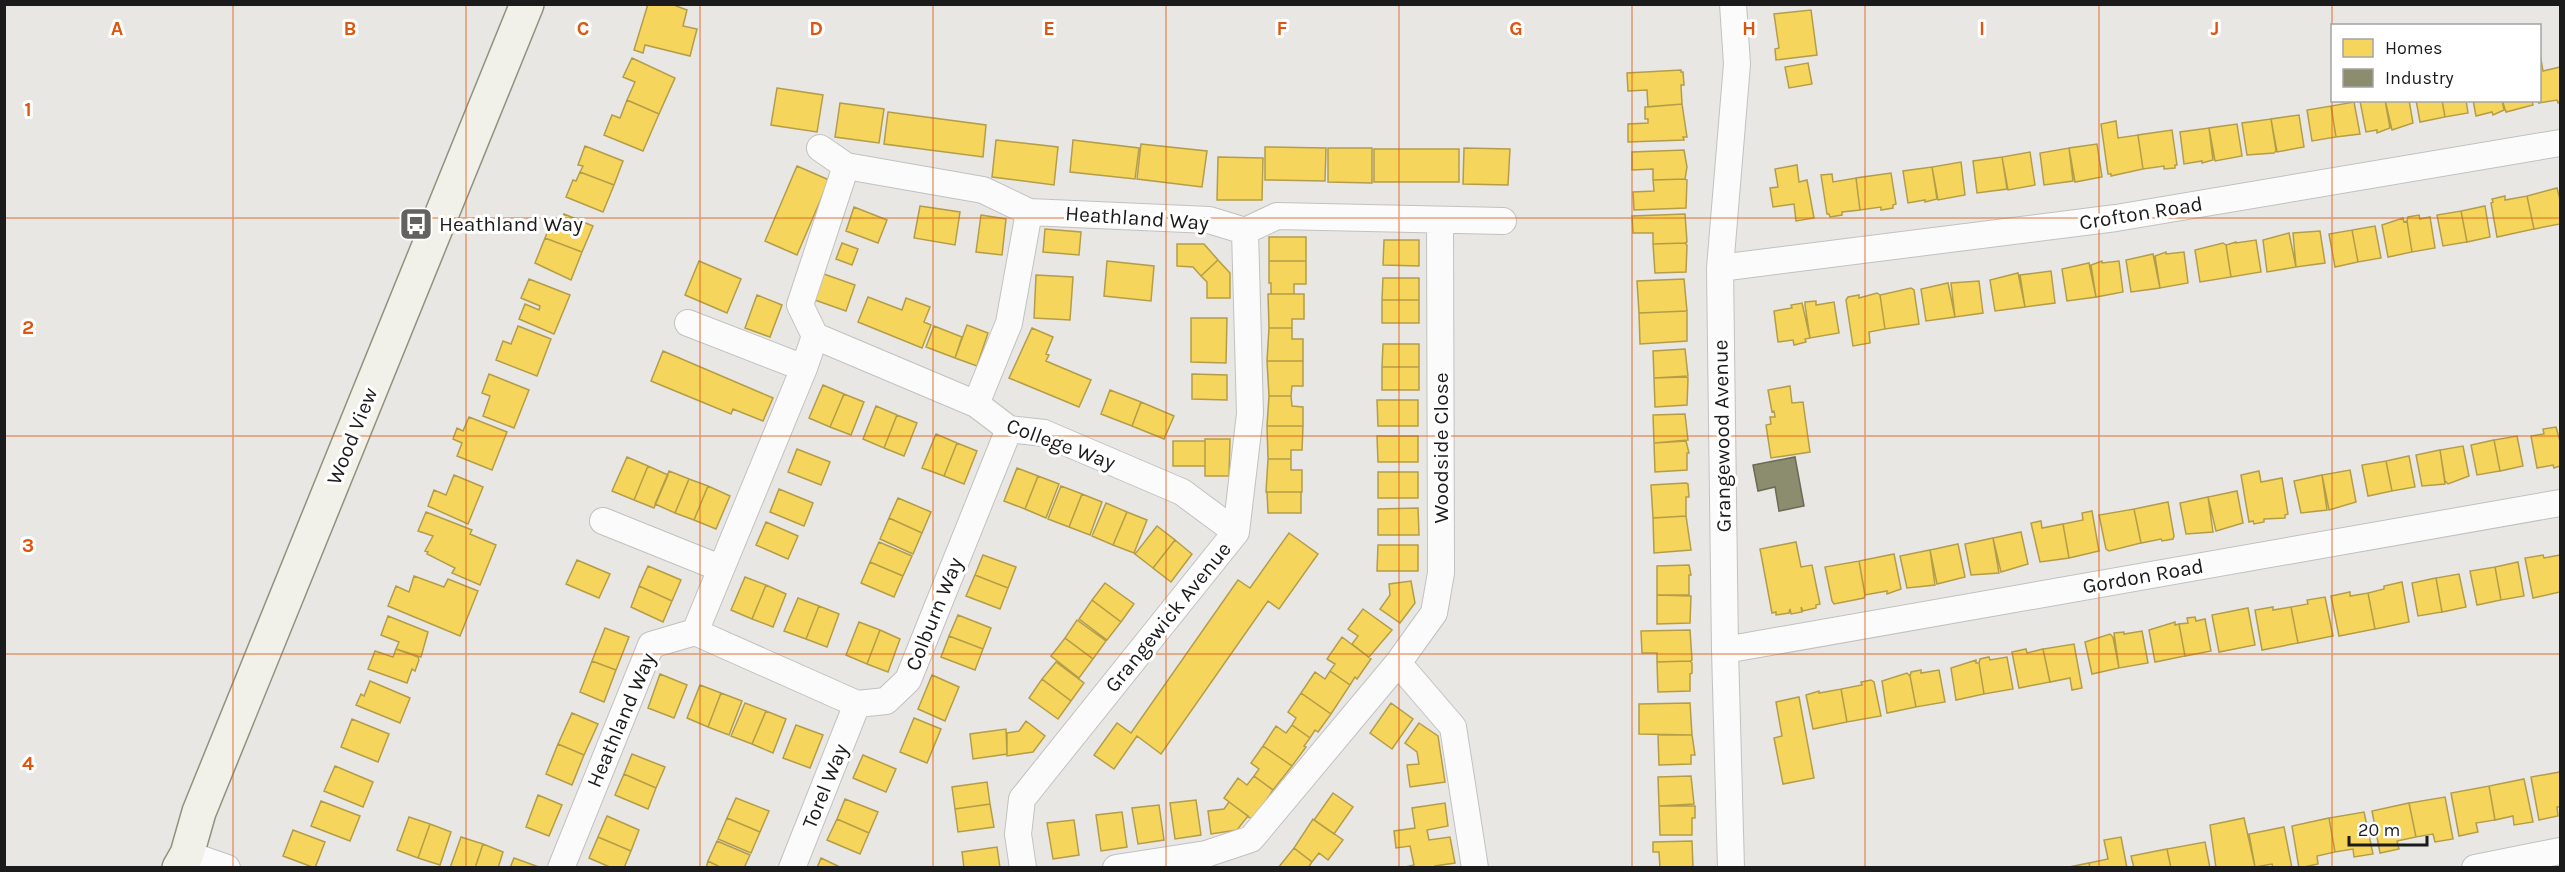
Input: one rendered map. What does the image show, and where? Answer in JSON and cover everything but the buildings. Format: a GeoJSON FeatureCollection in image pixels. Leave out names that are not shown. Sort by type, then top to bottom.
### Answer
{"type":"FeatureCollection","features":[{"type":"Feature","properties":{"kind":"main road","name":"Wood View"},"geometry":{"type":"LineString","coordinates":[[183,861],[199,812],[527,4]]}},
{"type":"Feature","properties":{"kind":"street","name":"Grangewood Avenue"},"geometry":{"type":"LineString","coordinates":[[1731,867],[1725,650],[1720,268],[1737,64],[1733,4]]}},
{"type":"Feature","properties":{"kind":"street","name":"Crofton Road"},"geometry":{"type":"LineString","coordinates":[[1720,268],[2116,218],[2560,143]]}},
{"type":"Feature","properties":{"kind":"street","name":"Heathland Way"},"geometry":{"type":"LineString","coordinates":[[820,148],[846,166],[983,190],[1029,212],[1209,220],[1245,231]]}},
{"type":"Feature","properties":{"kind":"street"},"geometry":{"type":"LineString","coordinates":[[846,166],[800,305],[815,336],[804,368],[695,632],[857,704]]}},
{"type":"Feature","properties":{"kind":"street"},"geometry":{"type":"LineString","coordinates":[[976,404],[1009,323],[1029,212]]}},
{"type":"Feature","properties":{"kind":"street"},"geometry":{"type":"LineString","coordinates":[[1245,231],[1277,216],[1503,221]]}},
{"type":"Feature","properties":{"kind":"street","name":"Woodside Close"},"geometry":{"type":"LineString","coordinates":[[1116,867],[1206,855],[1251,839],[1398,663],[1434,613],[1441,573],[1440,220]]}},
{"type":"Feature","properties":{"kind":"street","name":"Grangewick Avenue"},"geometry":{"type":"LineString","coordinates":[[1023,867],[1018,834],[1022,799],[1236,532],[1250,414],[1245,231]]}},
{"type":"Feature","properties":{"kind":"street"},"geometry":{"type":"LineString","coordinates":[[688,323],[804,368]]}},
{"type":"Feature","properties":{"kind":"street","name":"College Way"},"geometry":{"type":"LineString","coordinates":[[815,336],[976,404],[1009,429],[1044,433],[1182,492],[1236,532]]}},
{"type":"Feature","properties":{"kind":"street","name":"Colburn Way"},"geometry":{"type":"LineString","coordinates":[[857,704],[886,701],[908,680],[1009,429]]}},
{"type":"Feature","properties":{"kind":"street","name":"Gordon Road"},"geometry":{"type":"LineString","coordinates":[[1725,650],[2560,502]]}},
{"type":"Feature","properties":{"kind":"street"},"geometry":{"type":"LineString","coordinates":[[603,521],[720,568]]}},
{"type":"Feature","properties":{"kind":"street","name":"Heathland Way"},"geometry":{"type":"LineString","coordinates":[[561,867],[651,645],[695,632]]}},
{"type":"Feature","properties":{"kind":"street"},"geometry":{"type":"LineString","coordinates":[[1398,663],[1453,727],[1475,867]]}},
{"type":"Feature","properties":{"kind":"street","name":"Torel Way"},"geometry":{"type":"LineString","coordinates":[[792,867],[857,704]]}},
{"type":"Feature","properties":{"kind":"street"},"geometry":{"type":"LineString","coordinates":[[2475,867],[2560,851]]}},
{"type":"Feature","properties":{"kind":"street"},"geometry":{"type":"LineString","coordinates":[[183,861],[227,867]]}},
{"type":"Feature","properties":{"kind":"place","name":"Heathland Way"},"geometry":{"type":"Point","coordinates":[416,224]}}]}
